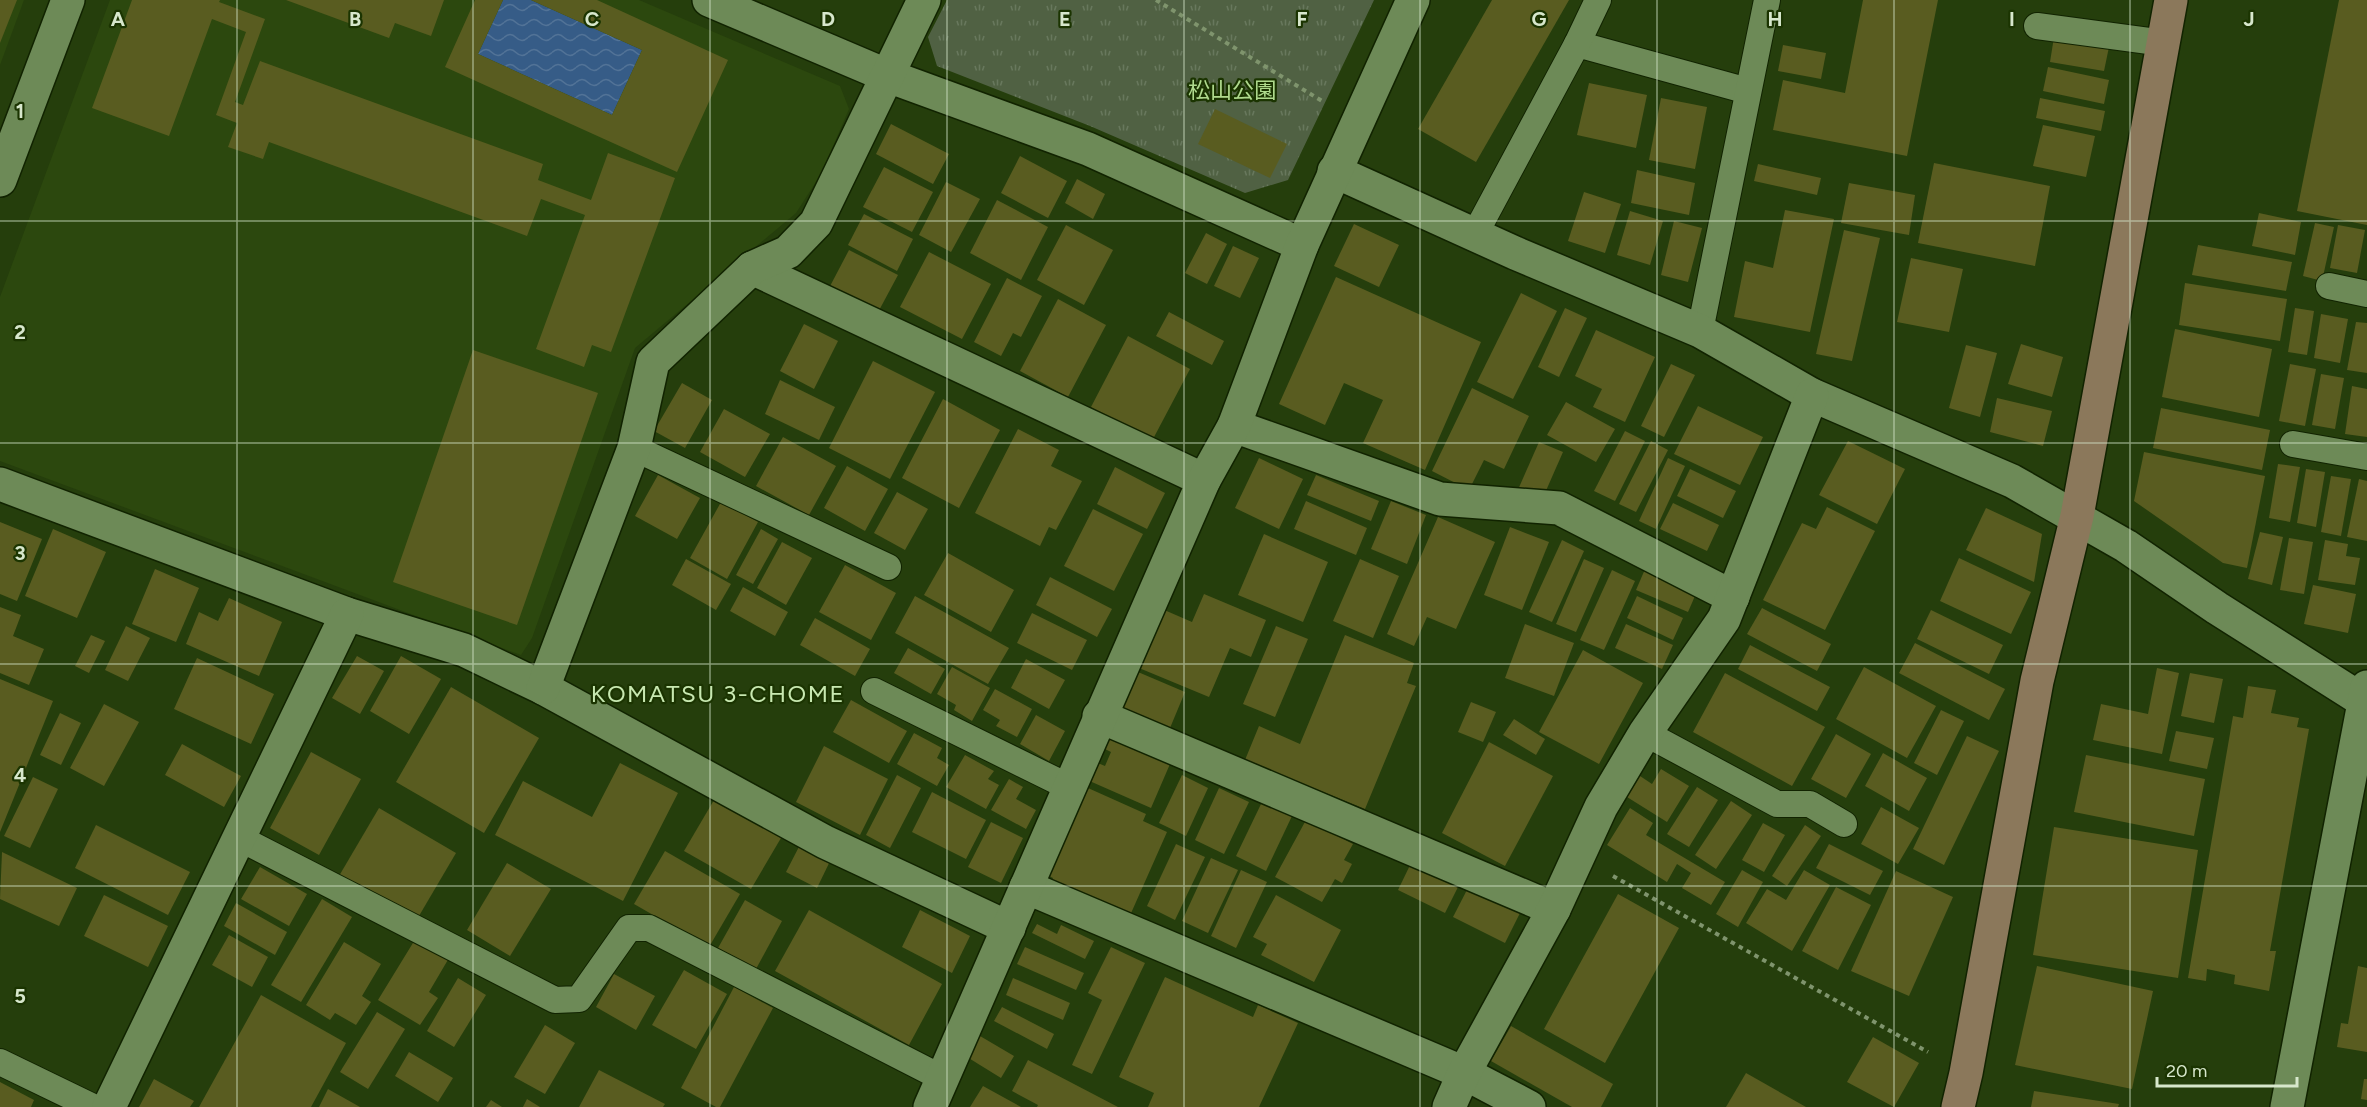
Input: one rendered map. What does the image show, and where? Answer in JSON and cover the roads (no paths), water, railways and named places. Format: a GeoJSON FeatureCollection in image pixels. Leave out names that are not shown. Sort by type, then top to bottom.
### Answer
{"type":"FeatureCollection","features":[{"type":"Feature","properties":{"kind":"street"},"geometry":{"type":"LineString","coordinates":[[0,180],[68,0]]}},
{"type":"Feature","properties":{"kind":"street"},"geometry":{"type":"LineString","coordinates":[[709,0],[888,76],[1088,149],[1302,245]]}},
{"type":"Feature","properties":{"kind":"street"},"geometry":{"type":"LineString","coordinates":[[543,688],[634,448],[653,362],[752,268],[788,252],[816,223],[924,0]]}},
{"type":"Feature","properties":{"kind":"street"},"geometry":{"type":"LineString","coordinates":[[937,1093],[1099,716],[1204,480],[1234,426],[1302,245],[1413,0]]}},
{"type":"Feature","properties":{"kind":"street"},"geometry":{"type":"LineString","coordinates":[[1958,1107],[2037,681],[2077,516],[2171,0]]}},
{"type":"Feature","properties":{"kind":"street"},"geometry":{"type":"LineString","coordinates":[[1334,171],[1700,331],[1812,395],[2012,481],[2126,546],[2217,608],[2366,698],[2287,1107]]}},
{"type":"Feature","properties":{"kind":"street"},"geometry":{"type":"LineString","coordinates":[[752,268],[1204,480]]}},
{"type":"Feature","properties":{"kind":"street"},"geometry":{"type":"LineString","coordinates":[[1449,1107],[1464,1073],[1554,909],[1601,807],[1645,733],[1724,619],[1812,395]]}},
{"type":"Feature","properties":{"kind":"street"},"geometry":{"type":"LineString","coordinates":[[1234,426],[1440,499],[1559,508],[1733,597]]}},
{"type":"Feature","properties":{"kind":"street"},"geometry":{"type":"LineString","coordinates":[[0,484],[347,614],[464,650],[543,688],[825,842],[1009,928]]}},
{"type":"Feature","properties":{"kind":"street"},"geometry":{"type":"LineString","coordinates":[[110,1107],[347,614]]}},
{"type":"Feature","properties":{"kind":"street"},"geometry":{"type":"LineString","coordinates":[[1099,716],[1554,909]]}},
{"type":"Feature","properties":{"kind":"street"},"geometry":{"type":"LineString","coordinates":[[1026,886],[1464,1073],[1528,1107]]}},
{"type":"Feature","properties":{"kind":"lane"},"geometry":{"type":"LineString","coordinates":[[1474,234],[1577,44],[1598,0]]}},
{"type":"Feature","properties":{"kind":"lane"},"geometry":{"type":"LineString","coordinates":[[1700,331],[1767,0]]}},
{"type":"Feature","properties":{"kind":"lane"},"geometry":{"type":"LineString","coordinates":[[2037,26],[2163,43]]}},
{"type":"Feature","properties":{"kind":"lane"},"geometry":{"type":"LineString","coordinates":[[1577,44],[1748,91]]}},
{"type":"Feature","properties":{"kind":"lane"},"geometry":{"type":"LineString","coordinates":[[2329,286],[2367,294]]}},
{"type":"Feature","properties":{"kind":"lane"},"geometry":{"type":"LineString","coordinates":[[2293,444],[2367,456]]}},
{"type":"Feature","properties":{"kind":"lane"},"geometry":{"type":"LineString","coordinates":[[634,448],[888,567]]}},
{"type":"Feature","properties":{"kind":"lane"},"geometry":{"type":"LineString","coordinates":[[874,691],[1069,787]]}},
{"type":"Feature","properties":{"kind":"lane"},"geometry":{"type":"LineString","coordinates":[[1645,733],[1777,804],[1809,804],[1844,824]]}},
{"type":"Feature","properties":{"kind":"lane"},"geometry":{"type":"LineString","coordinates":[[239,838],[555,1000],[579,999],[629,928],[649,928],[937,1093]]}},
{"type":"Feature","properties":{"kind":"lane"},"geometry":{"type":"LineString","coordinates":[[0,1062],[93,1107]]}},
{"type":"Feature","properties":{"kind":"water"},"geometry":{"type":"Polygon","coordinates":[[[503,0],[531,0],[642,50],[612,115],[478,54],[503,0]]]}},
{"type":"Feature","properties":{"kind":"district","name":"KOMATSU 3-CHOME"},"geometry":{"type":"Point","coordinates":[718,694]}},
{"type":"Feature","properties":{"kind":"park label","name":"松山公園"},"geometry":{"type":"Point","coordinates":[1232,90]}}]}
